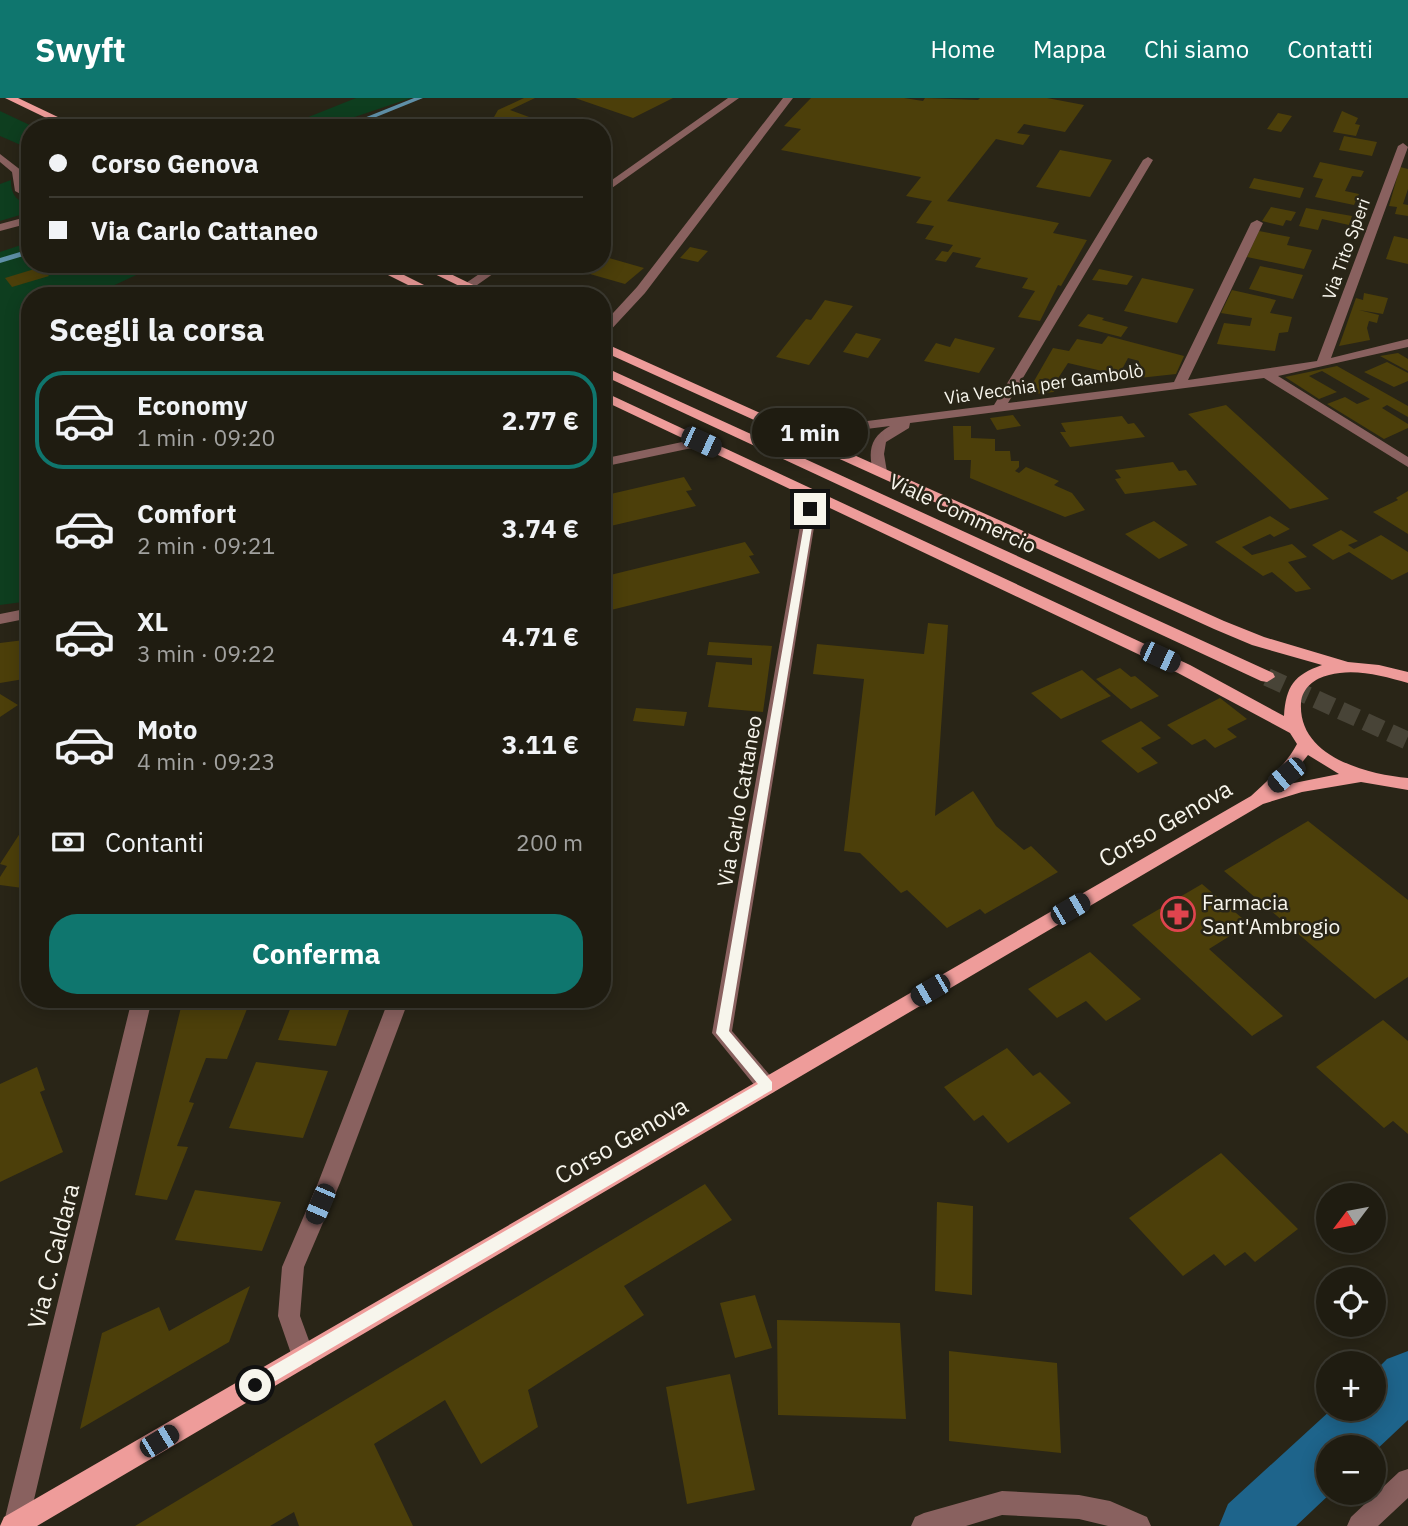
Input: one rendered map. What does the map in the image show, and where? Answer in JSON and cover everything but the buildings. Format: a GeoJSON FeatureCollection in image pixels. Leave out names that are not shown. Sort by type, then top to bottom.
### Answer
{"type":"FeatureCollection","features":[{"type":"Feature","properties":{"kind":"main road"},"geometry":{"type":"LineString","coordinates":[[10,98],[56,119]]}},
{"type":"Feature","properties":{"kind":"main road"},"geometry":{"type":"LineString","coordinates":[[391,273],[421,287]]}},
{"type":"Feature","properties":{"kind":"main road"},"geometry":{"type":"LineString","coordinates":[[441,273],[470,286]]}},
{"type":"Feature","properties":{"kind":"main road"},"geometry":{"type":"LineString","coordinates":[[611,350],[1229,629],[1269,645],[1346,667]]}},
{"type":"Feature","properties":{"kind":"main road","name":"Viale Commercio"},"geometry":{"type":"LineString","coordinates":[[611,374],[1267,677]]}},
{"type":"Feature","properties":{"kind":"main road"},"geometry":{"type":"LineString","coordinates":[[611,399],[1184,669],[1301,736]]}},
{"type":"Feature","properties":{"kind":"main road"},"geometry":{"type":"LineString","coordinates":[[1301,736],[1292,712],[1293,696],[1304,682],[1322,671],[1367,667],[1408,678]]}},
{"type":"Feature","properties":{"kind":"main road","name":"Corso Genova"},"geometry":{"type":"LineString","coordinates":[[1301,736],[1329,762],[1360,776],[1380,782],[1408,784]]}},
{"type":"Feature","properties":{"kind":"main road","name":"Corso Genova"},"geometry":{"type":"LineString","coordinates":[[14,1525],[1256,800],[1286,775],[1299,758],[1301,736]]}},
{"type":"Feature","properties":{"kind":"main road","name":"Corso Genova"},"geometry":{"type":"LineString","coordinates":[[1256,800],[1301,786],[1360,776]]}},
{"type":"Feature","properties":{"kind":"street"},"geometry":{"type":"LineString","coordinates":[[611,186],[734,98]]}},
{"type":"Feature","properties":{"kind":"street"},"geometry":{"type":"LineString","coordinates":[[611,322],[641,290],[788,98]]}},
{"type":"Feature","properties":{"kind":"street","name":"Via Tito Speri"},"geometry":{"type":"LineString","coordinates":[[1322,364],[1403,146]]}},
{"type":"Feature","properties":{"kind":"street"},"geometry":{"type":"LineString","coordinates":[[0,158],[17,171],[21,192]]}},
{"type":"Feature","properties":{"kind":"street"},"geometry":{"type":"LineString","coordinates":[[997,410],[1148,160]]}},
{"type":"Feature","properties":{"kind":"street"},"geometry":{"type":"LineString","coordinates":[[0,178],[17,171]]}},
{"type":"Feature","properties":{"kind":"street"},"geometry":{"type":"LineString","coordinates":[[0,229],[21,222]]}},
{"type":"Feature","properties":{"kind":"street"},"geometry":{"type":"LineString","coordinates":[[1179,385],[1257,223]]}},
{"type":"Feature","properties":{"kind":"street"},"geometry":{"type":"LineString","coordinates":[[470,286],[489,273]]}},
{"type":"Feature","properties":{"kind":"street","name":"Via Vecchia per Gambolò"},"geometry":{"type":"LineString","coordinates":[[796,434],[1266,374],[1322,364],[1408,343]]}},
{"type":"Feature","properties":{"kind":"street"},"geometry":{"type":"LineString","coordinates":[[1266,374],[1408,463]]}},
{"type":"Feature","properties":{"kind":"street","name":"Via Vecchia per Gambolò"},"geometry":{"type":"LineString","coordinates":[[880,472],[875,453],[876,444],[891,430],[914,421]]}},
{"type":"Feature","properties":{"kind":"street"},"geometry":{"type":"LineString","coordinates":[[611,461],[701,442]]}},
{"type":"Feature","properties":{"kind":"street","name":"Via Carlo Cattaneo"},"geometry":{"type":"LineString","coordinates":[[767,1086],[722,1033],[810,509]]}},
{"type":"Feature","properties":{"kind":"street"},"geometry":{"type":"LineString","coordinates":[[0,619],[21,615]]}},
{"type":"Feature","properties":{"kind":"street","name":"Via C. Caldara"},"geometry":{"type":"LineString","coordinates":[[14,1525],[140,1008]]}},
{"type":"Feature","properties":{"kind":"street"},"geometry":{"type":"LineString","coordinates":[[303,1357],[289,1316],[293,1267],[329,1183],[396,1008]]}},
{"type":"Feature","properties":{"kind":"street"},"geometry":{"type":"LineString","coordinates":[[1360,1526],[1408,1481]]}},
{"type":"Feature","properties":{"kind":"street"},"geometry":{"type":"LineString","coordinates":[[924,1526],[1002,1503],[1079,1507],[1110,1514],[1138,1526]]}},
{"type":"Feature","properties":{"kind":"green space"},"geometry":{"type":"Polygon","coordinates":[[[356,98],[411,98],[349,119],[304,119],[356,98]]]}},
{"type":"Feature","properties":{"kind":"green space"},"geometry":{"type":"Polygon","coordinates":[[[0,111],[21,121],[21,145],[0,136],[0,111]]]}},
{"type":"Feature","properties":{"kind":"green space"},"geometry":{"type":"Polygon","coordinates":[[[11,180],[13,193],[21,201],[21,215],[0,221],[0,184],[11,180]]]}},
{"type":"Feature","properties":{"kind":"green space"},"geometry":{"type":"Polygon","coordinates":[[[21,245],[21,273],[141,273],[110,287],[21,287],[21,602],[0,605],[0,252],[21,245]]]}},
{"type":"Feature","properties":{"kind":"waterway"},"geometry":{"type":"LineString","coordinates":[[365,119],[420,98]]}},
{"type":"Feature","properties":{"kind":"waterway"},"geometry":{"type":"LineString","coordinates":[[0,261],[21,254]]}},
{"type":"Feature","properties":{"kind":"waterway"},"geometry":{"type":"LineString","coordinates":[[1348,1435],[1408,1380]]}},
{"type":"Feature","properties":{"kind":"waterway"},"geometry":{"type":"LineString","coordinates":[[1250,1526],[1316,1465]]}},
{"type":"Feature","properties":{"kind":"tunnel"},"geometry":{"type":"LineString","coordinates":[[1267,677],[1408,741]]}},
{"type":"Feature","properties":{"kind":"place","name":"Farmacia Sant'Ambrogio"},"geometry":{"type":"Point","coordinates":[1178,914]}},
{"type":"Feature","properties":{"kind":"route"},"geometry":{"type":"LineString","coordinates":[[255,1385],[767,1086],[722,1033],[811,517],[810,509]]}}]}
